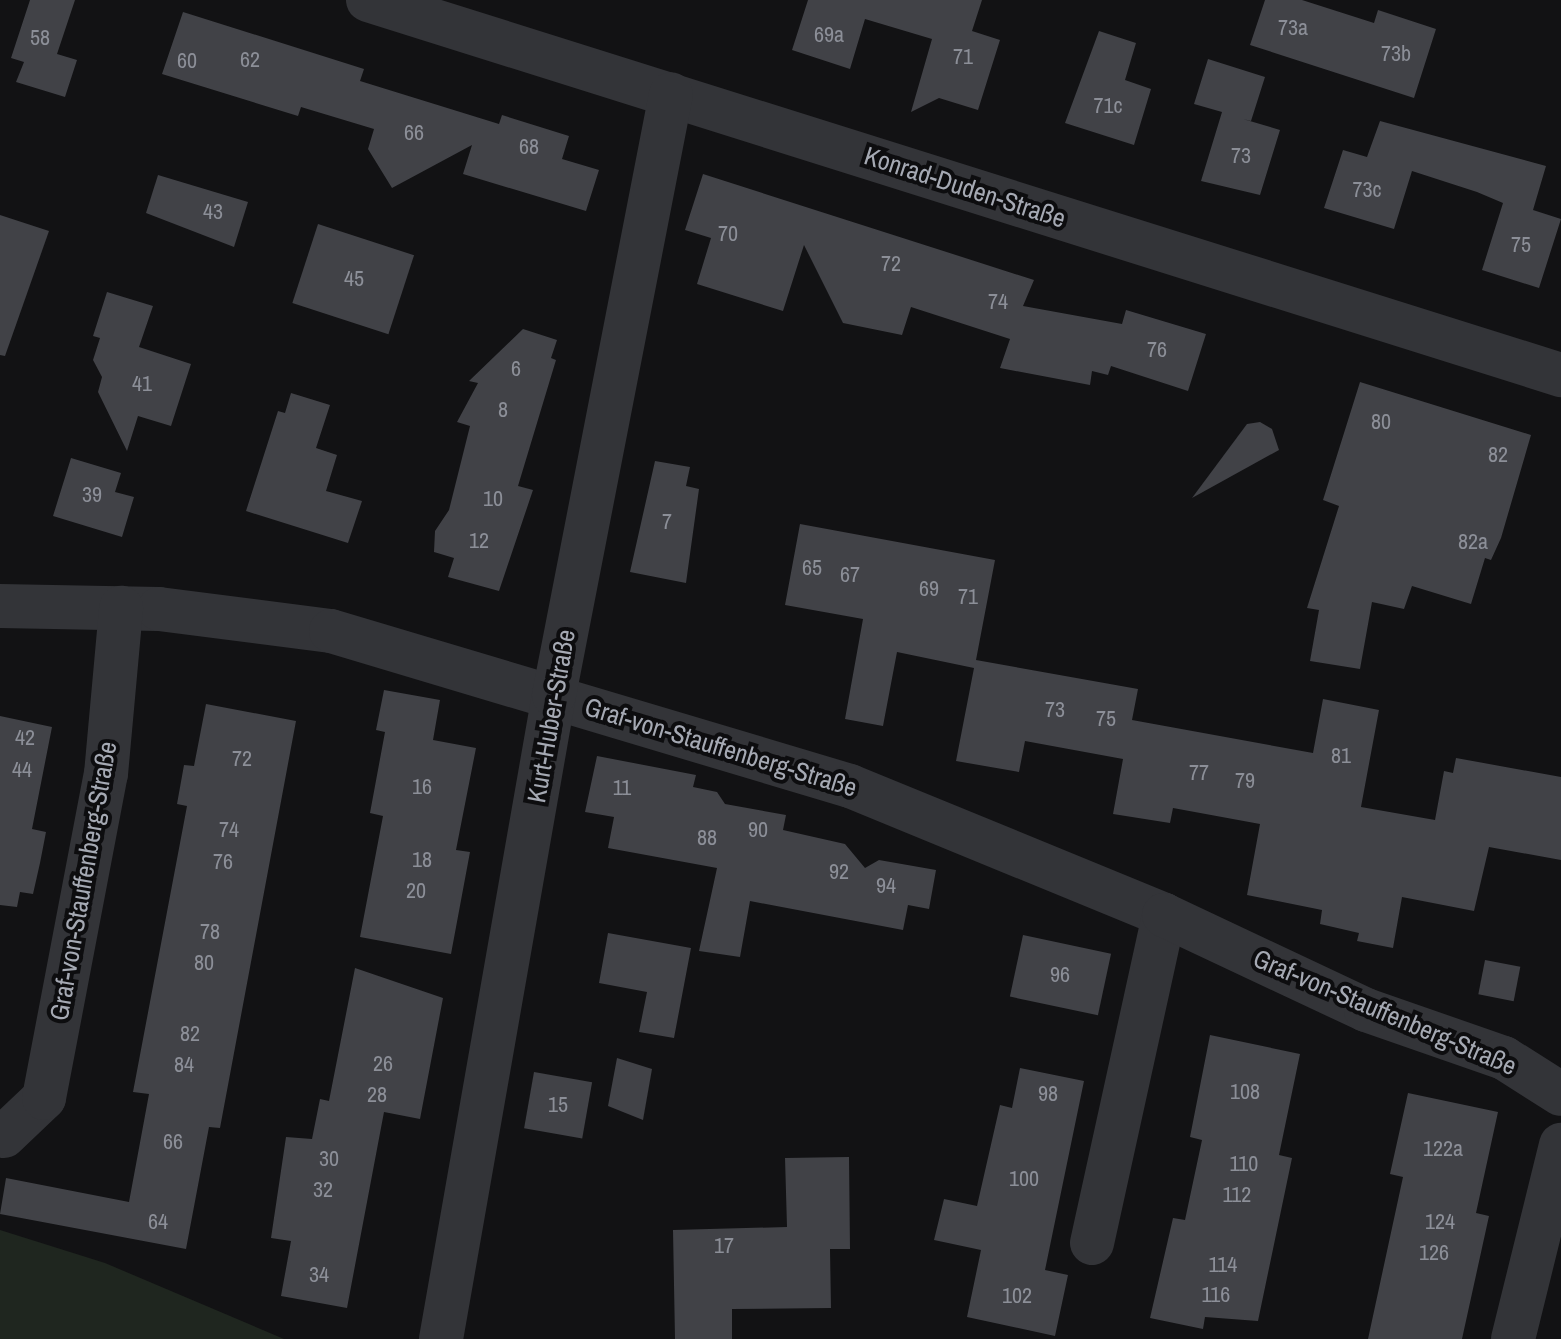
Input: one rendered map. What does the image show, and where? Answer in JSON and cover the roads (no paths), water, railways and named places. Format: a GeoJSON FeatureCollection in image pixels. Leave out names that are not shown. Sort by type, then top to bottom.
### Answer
{"type":"FeatureCollection","features":[{"type":"Feature","properties":{"kind":"street","name":"Konrad-Duden-Straße"},"geometry":{"type":"LineString","coordinates":[[370,0],[1561,375]]}},
{"type":"Feature","properties":{"kind":"street","name":"Kurt-Huber-Straße"},"geometry":{"type":"LineString","coordinates":[[441,1339],[554,695],[671,94]]}},
{"type":"Feature","properties":{"kind":"street","name":"Graf-von-Stauffenberg-Straße"},"geometry":{"type":"LineString","coordinates":[[0,606],[121,608],[331,631],[554,695],[850,786],[1164,915],[1366,1010],[1504,1058],[1561,1094]]}},
{"type":"Feature","properties":{"kind":"street","name":"Graf-von-Stauffenberg-Straße"},"geometry":{"type":"LineString","coordinates":[[4,1136],[44,1098],[106,774],[121,608]]}},
{"type":"Feature","properties":{"kind":"street"},"geometry":{"type":"LineString","coordinates":[[1092,1243],[1164,915]]}},
{"type":"Feature","properties":{"kind":"street"},"geometry":{"type":"LineString","coordinates":[[1513,1339],[1561,1145]]}}]}
